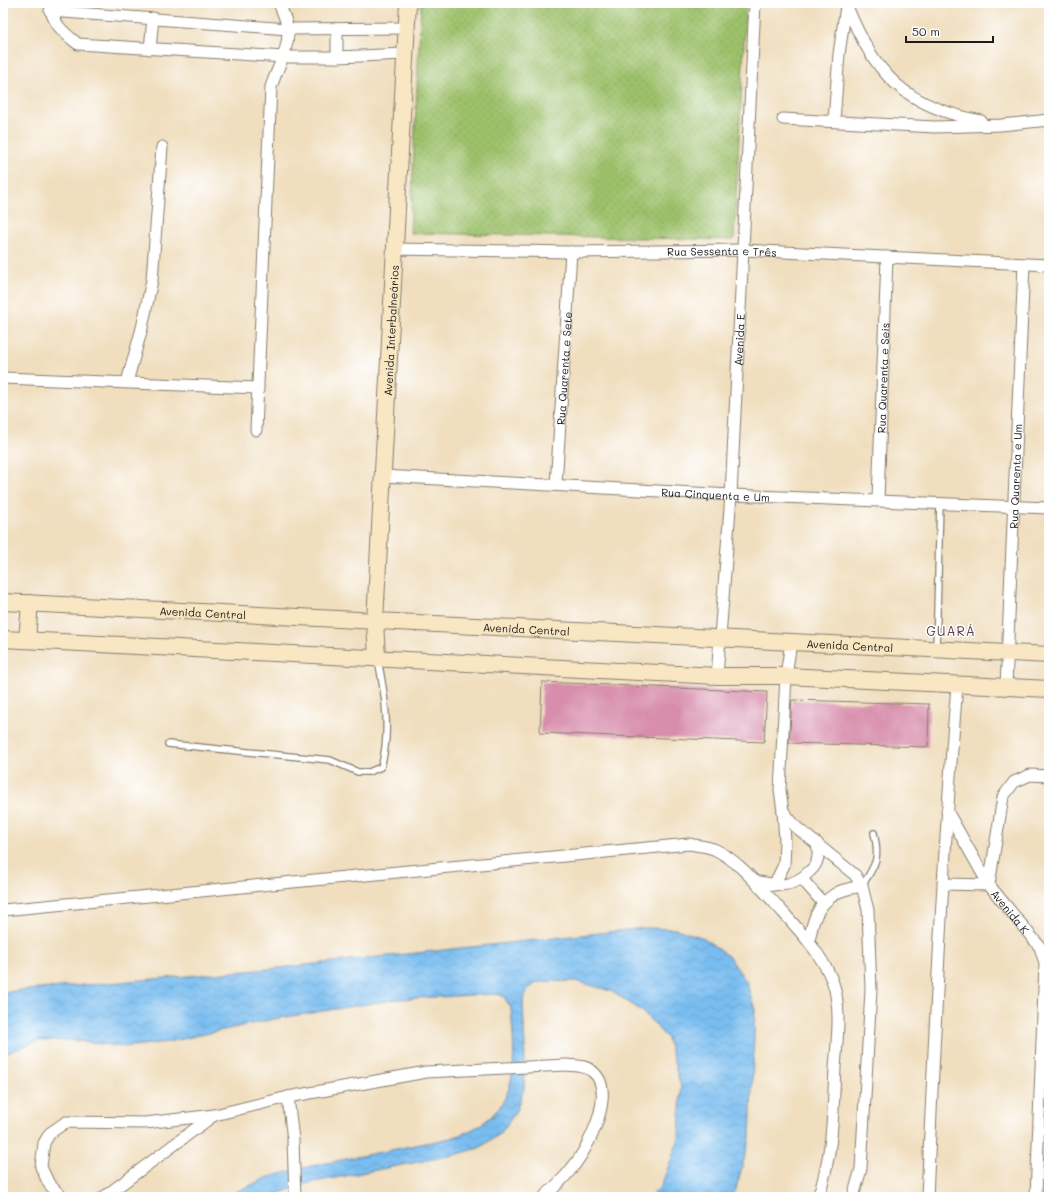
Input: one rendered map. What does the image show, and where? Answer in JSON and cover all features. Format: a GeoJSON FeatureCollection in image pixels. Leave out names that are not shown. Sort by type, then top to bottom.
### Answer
{"type":"FeatureCollection","features":[{"type":"Feature","properties":{"kind":"main road","name":"Avenida Interbalneários"},"geometry":{"type":"LineString","coordinates":[[377,658],[375,621],[408,3]]}},
{"type":"Feature","properties":{"kind":"main road","name":"Avenida Central"},"geometry":{"type":"LineString","coordinates":[[3,602],[1049,655]]}},
{"type":"Feature","properties":{"kind":"main road"},"geometry":{"type":"LineString","coordinates":[[27,640],[30,603]]}},
{"type":"Feature","properties":{"kind":"main road"},"geometry":{"type":"LineString","coordinates":[[3,639],[718,676],[786,676],[1049,689]]}},
{"type":"Feature","properties":{"kind":"street"},"geometry":{"type":"LineString","coordinates":[[256,430],[271,87],[275,73],[284,57],[288,29],[279,3]]}},
{"type":"Feature","properties":{"kind":"street","name":"Avenida E"},"geometry":{"type":"LineString","coordinates":[[718,676],[731,495],[755,3]]}},
{"type":"Feature","properties":{"kind":"street"},"geometry":{"type":"LineString","coordinates":[[834,121],[839,54],[846,4]]}},
{"type":"Feature","properties":{"kind":"street"},"geometry":{"type":"LineString","coordinates":[[846,4],[858,33],[880,69],[901,89],[936,108],[966,118],[1001,125]]}},
{"type":"Feature","properties":{"kind":"street"},"geometry":{"type":"LineString","coordinates":[[50,7],[153,18],[288,29],[337,30],[407,28]]}},
{"type":"Feature","properties":{"kind":"street"},"geometry":{"type":"LineString","coordinates":[[50,7],[62,32],[78,44],[284,57],[337,57],[405,54]]}},
{"type":"Feature","properties":{"kind":"street"},"geometry":{"type":"LineString","coordinates":[[150,49],[153,18]]}},
{"type":"Feature","properties":{"kind":"street"},"geometry":{"type":"LineString","coordinates":[[337,30],[337,57]]}},
{"type":"Feature","properties":{"kind":"street"},"geometry":{"type":"LineString","coordinates":[[783,119],[935,127],[1001,125],[1049,120]]}},
{"type":"Feature","properties":{"kind":"street"},"geometry":{"type":"LineString","coordinates":[[127,382],[142,328],[152,280],[162,147]]}},
{"type":"Feature","properties":{"kind":"street","name":"Rua Sessenta e Três"},"geometry":{"type":"LineString","coordinates":[[394,248],[571,252],[742,250],[1049,265]]}},
{"type":"Feature","properties":{"kind":"street","name":"Rua Quarenta e Sete"},"geometry":{"type":"LineString","coordinates":[[556,485],[571,252]]}},
{"type":"Feature","properties":{"kind":"street","name":"Rua Quarenta e Seis"},"geometry":{"type":"LineString","coordinates":[[878,500],[888,257]]}},
{"type":"Feature","properties":{"kind":"street","name":"Rua Quarenta e Um"},"geometry":{"type":"LineString","coordinates":[[1006,687],[1024,264]]}},
{"type":"Feature","properties":{"kind":"street"},"geometry":{"type":"LineString","coordinates":[[3,378],[258,388]]}},
{"type":"Feature","properties":{"kind":"street","name":"Rua Cinquenta e Um"},"geometry":{"type":"LineString","coordinates":[[383,476],[731,495],[1049,508]]}},
{"type":"Feature","properties":{"kind":"street"},"geometry":{"type":"LineString","coordinates":[[774,885],[784,865],[786,841],[780,790],[786,676],[791,642]]}},
{"type":"Feature","properties":{"kind":"street"},"geometry":{"type":"LineString","coordinates":[[927,1197],[947,810],[957,685]]}},
{"type":"Feature","properties":{"kind":"street"},"geometry":{"type":"LineString","coordinates":[[989,885],[1003,797],[1014,782],[1030,776],[1049,776]]}},
{"type":"Feature","properties":{"kind":"street","name":"Avenida K"},"geometry":{"type":"LineString","coordinates":[[947,810],[989,885],[1040,947],[1045,963],[1044,1144],[1036,1197]]}},
{"type":"Feature","properties":{"kind":"street"},"geometry":{"type":"LineString","coordinates":[[783,811],[796,827],[855,875],[862,886],[868,910],[871,990],[861,1169],[853,1197]]}},
{"type":"Feature","properties":{"kind":"street"},"geometry":{"type":"LineString","coordinates":[[755,881],[774,885],[795,883],[814,867],[819,856],[817,843]]}},
{"type":"Feature","properties":{"kind":"street"},"geometry":{"type":"LineString","coordinates":[[3,910],[689,844],[715,849],[738,864],[809,942],[824,964],[832,982],[837,1004],[837,1034],[831,1147],[824,1182],[818,1197]]}},
{"type":"Feature","properties":{"kind":"street"},"geometry":{"type":"LineString","coordinates":[[802,878],[823,903]]}},
{"type":"Feature","properties":{"kind":"street","name":"Avenida K"},"geometry":{"type":"LineString","coordinates":[[944,884],[989,885]]}},
{"type":"Feature","properties":{"kind":"street"},"geometry":{"type":"LineString","coordinates":[[809,942],[812,924],[823,903],[836,893],[862,886]]}},
{"type":"Feature","properties":{"kind":"street"},"geometry":{"type":"LineString","coordinates":[[62,1197],[49,1184],[41,1167],[44,1143],[50,1133],[66,1122],[145,1123],[215,1115],[288,1096],[426,1072],[566,1065],[584,1066],[593,1071],[602,1082],[602,1098],[596,1127],[573,1168],[544,1197]]}},
{"type":"Feature","properties":{"kind":"street"},"geometry":{"type":"LineString","coordinates":[[288,1096],[294,1162],[295,1196]]}},
{"type":"Feature","properties":{"kind":"street"},"geometry":{"type":"LineString","coordinates":[[104,1197],[215,1115]]}},
{"type":"Feature","properties":{"kind":"lane"},"geometry":{"type":"LineString","coordinates":[[936,649],[940,503]]}},
{"type":"Feature","properties":{"kind":"lane"},"geometry":{"type":"LineString","coordinates":[[168,744],[330,760],[358,772],[369,772],[381,767],[385,753],[386,707],[377,658]]}},
{"type":"Feature","properties":{"kind":"lane"},"geometry":{"type":"LineString","coordinates":[[862,886],[875,865],[878,848],[874,833]]}},
{"type":"Feature","properties":{"kind":"green space"},"geometry":{"type":"Polygon","coordinates":[[[421,3],[746,3],[734,240],[410,233],[421,3]]]}},
{"type":"Feature","properties":{"kind":"water"},"geometry":{"type":"Polygon","coordinates":[[[645,928],[676,929],[704,938],[729,957],[746,981],[755,1010],[750,1137],[736,1189],[729,1197],[650,1197],[661,1186],[679,1138],[681,1087],[667,1038],[642,1011],[611,991],[575,981],[538,982],[528,989],[523,1000],[525,1050],[524,1089],[515,1113],[500,1134],[479,1148],[454,1155],[309,1183],[268,1197],[225,1197],[266,1178],[306,1167],[451,1138],[474,1129],[491,1117],[502,1103],[509,1088],[513,1070],[514,1051],[511,1008],[504,997],[498,994],[398,999],[274,1019],[168,1042],[124,1047],[70,1040],[37,1041],[3,1055],[3,992],[269,969],[645,928]]]}},
{"type":"Feature","properties":{"kind":"building"},"geometry":{"type":"Polygon","coordinates":[[[542,682],[767,692],[764,742],[540,733],[542,682]]]}},
{"type":"Feature","properties":{"kind":"building"},"geometry":{"type":"Polygon","coordinates":[[[792,700],[929,704],[928,747],[789,743],[792,700]]]}},
{"type":"Feature","properties":{"kind":"district","name":"GUARÁ"},"geometry":{"type":"Point","coordinates":[951,630]}}]}
